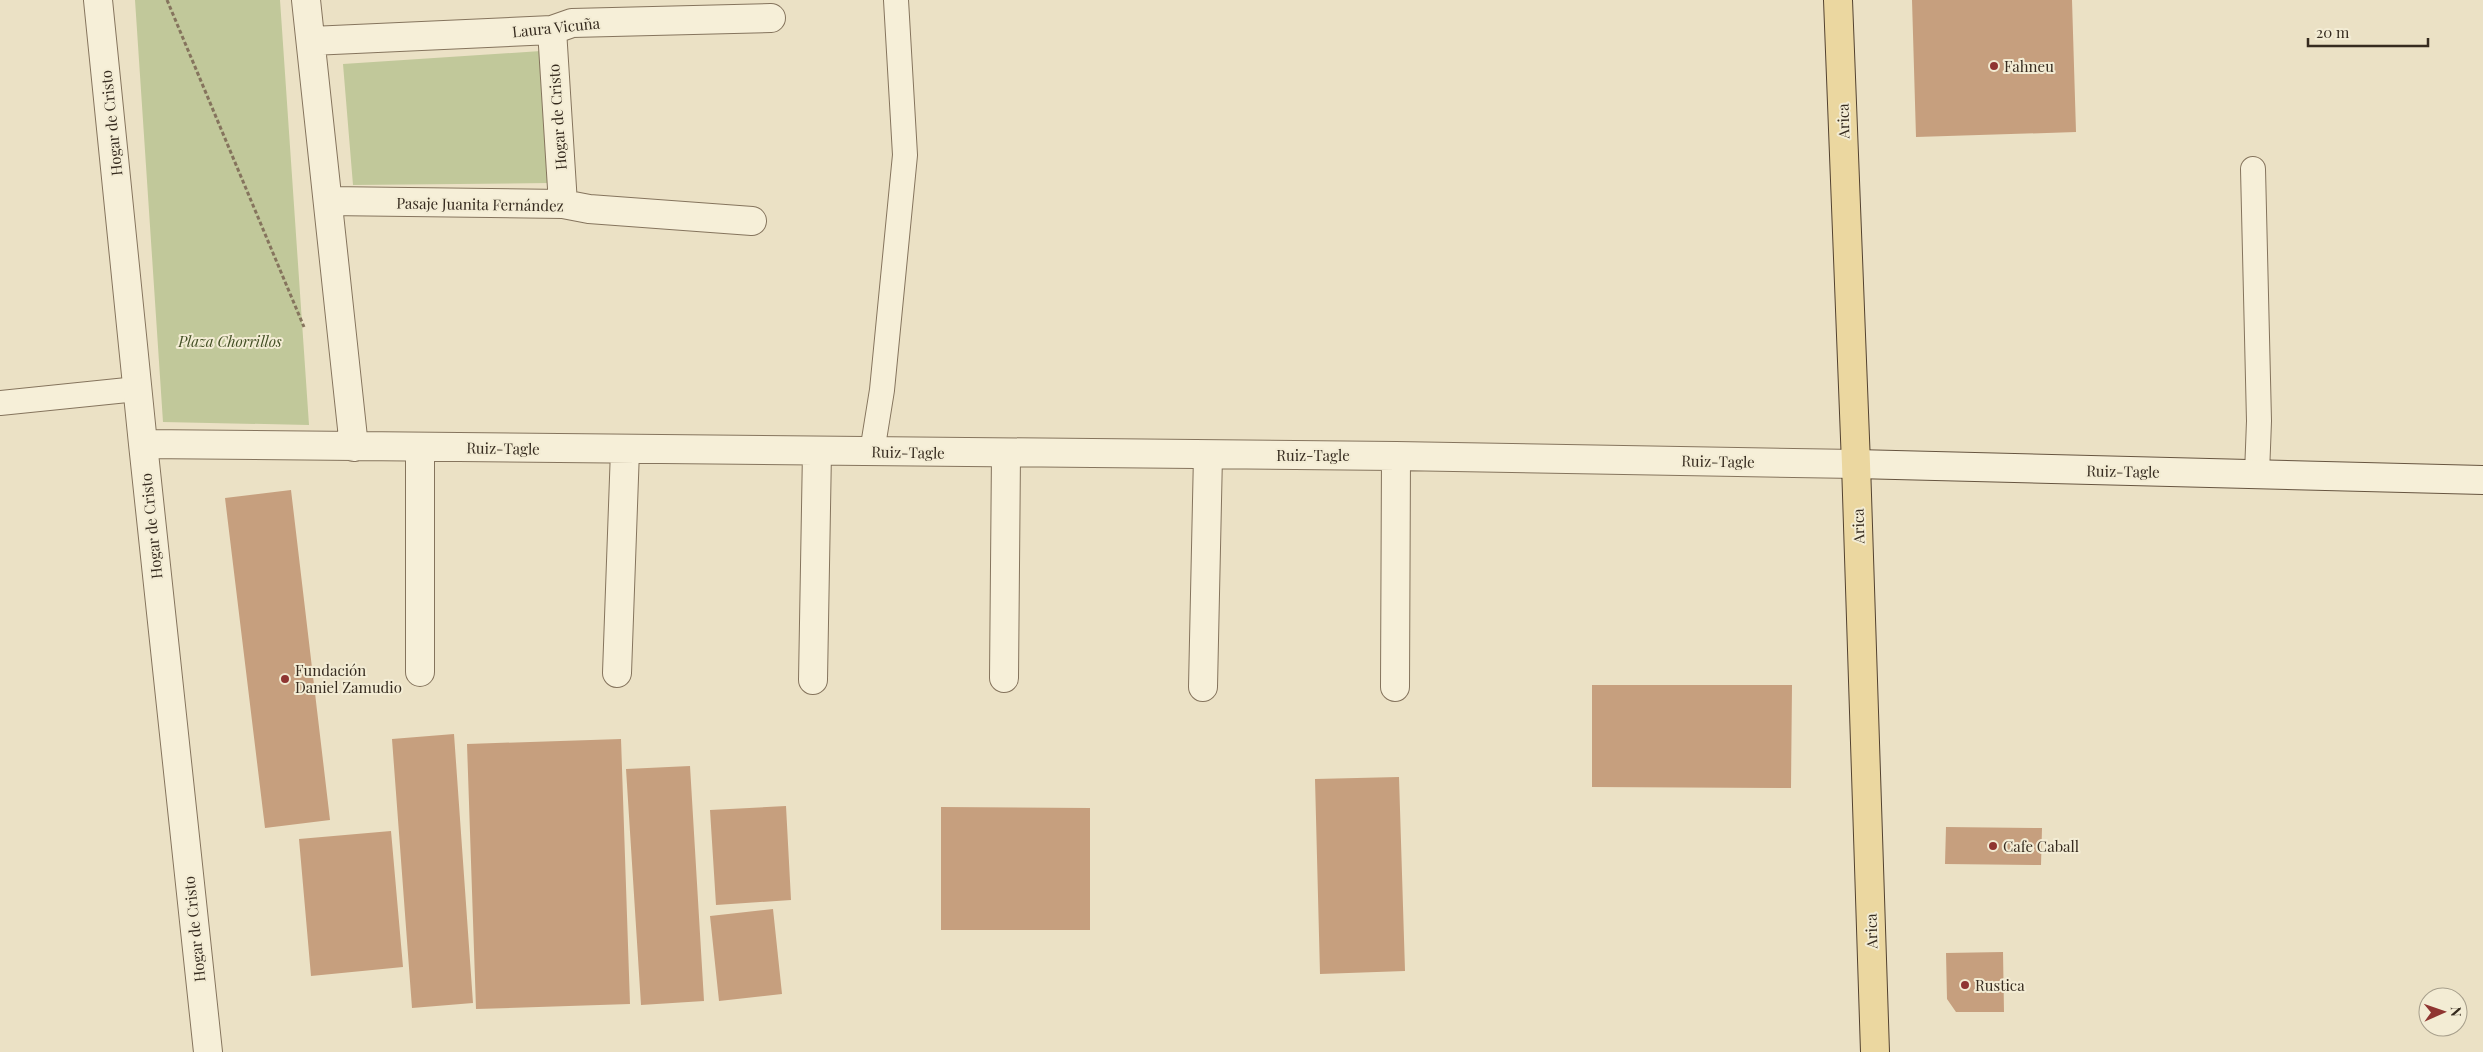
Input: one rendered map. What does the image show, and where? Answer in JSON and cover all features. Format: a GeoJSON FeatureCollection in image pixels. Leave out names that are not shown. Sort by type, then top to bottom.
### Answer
{"type":"FeatureCollection","features":[{"type":"Feature","properties":{"kind":"main road","name":"Arica"},"geometry":{"type":"LineString","coordinates":[[1838,0],[1856,464],[1875,1052]]}},
{"type":"Feature","properties":{"kind":"street","name":"Hogar de Cristo"},"geometry":{"type":"LineString","coordinates":[[98,0],[142,444],[208,1052]]}},
{"type":"Feature","properties":{"kind":"street"},"geometry":{"type":"LineString","coordinates":[[306,0],[354,446]]}},
{"type":"Feature","properties":{"kind":"street","name":"Laura Vicuña"},"geometry":{"type":"LineString","coordinates":[[311,40],[552,30],[572,23],[771,18]]}},
{"type":"Feature","properties":{"kind":"street","name":"Hogar de Cristo"},"geometry":{"type":"LineString","coordinates":[[552,30],[562,204]]}},
{"type":"Feature","properties":{"kind":"street","name":"Pasaje Juanita Fernández"},"geometry":{"type":"LineString","coordinates":[[328,201],[562,204],[589,209],[752,221]]}},
{"type":"Feature","properties":{"kind":"street","name":"Ruiz-Tagle"},"geometry":{"type":"LineString","coordinates":[[142,444],[1006,454],[1396,456],[1856,464],[2483,480]]}},
{"type":"Feature","properties":{"kind":"street"},"geometry":{"type":"LineString","coordinates":[[420,447],[420,672]]}},
{"type":"Feature","properties":{"kind":"street"},"geometry":{"type":"LineString","coordinates":[[617,673],[625,450]]}},
{"type":"Feature","properties":{"kind":"street"},"geometry":{"type":"LineString","coordinates":[[813,680],[817,451]]}},
{"type":"Feature","properties":{"kind":"street"},"geometry":{"type":"LineString","coordinates":[[1004,678],[1006,454]]}},
{"type":"Feature","properties":{"kind":"street"},"geometry":{"type":"LineString","coordinates":[[1203,687],[1208,455]]}},
{"type":"Feature","properties":{"kind":"street"},"geometry":{"type":"LineString","coordinates":[[1395,687],[1396,456]]}},
{"type":"Feature","properties":{"kind":"lane"},"geometry":{"type":"LineString","coordinates":[[872,452],[882,390],[905,155],[896,0]]}},
{"type":"Feature","properties":{"kind":"lane"},"geometry":{"type":"LineString","coordinates":[[2253,169],[2260,421],[2257,474]]}},
{"type":"Feature","properties":{"kind":"lane"},"geometry":{"type":"LineString","coordinates":[[0,403],[137,388]]}},
{"type":"Feature","properties":{"kind":"path"},"geometry":{"type":"LineString","coordinates":[[167,0],[304,328]]}},
{"type":"Feature","properties":{"kind":"green space","name":"Plaza Chorrillos"},"geometry":{"type":"Polygon","coordinates":[[[135,0],[280,0],[309,425],[163,422],[135,0]]]}},
{"type":"Feature","properties":{"kind":"green space"},"geometry":{"type":"Polygon","coordinates":[[[541,51],[549,183],[353,185],[343,64],[541,51]]]}},
{"type":"Feature","properties":{"kind":"building","name":"Fahneu"},"geometry":{"type":"Polygon","coordinates":[[[1912,0],[2072,0],[2076,132],[1916,137],[1912,0]]]}},
{"type":"Feature","properties":{"kind":"building"},"geometry":{"type":"Polygon","coordinates":[[[291,490],[330,820],[265,828],[225,498],[291,490]]]}},
{"type":"Feature","properties":{"kind":"building"},"geometry":{"type":"Polygon","coordinates":[[[1592,685],[1792,685],[1791,788],[1592,787],[1592,685]]]}},
{"type":"Feature","properties":{"kind":"building"},"geometry":{"type":"Polygon","coordinates":[[[454,734],[473,1003],[412,1008],[392,739],[454,734]]]}},
{"type":"Feature","properties":{"kind":"building"},"geometry":{"type":"Polygon","coordinates":[[[621,739],[630,1004],[476,1009],[467,744],[621,739]]]}},
{"type":"Feature","properties":{"kind":"building"},"geometry":{"type":"Polygon","coordinates":[[[690,766],[704,1001],[641,1005],[626,769],[690,766]]]}},
{"type":"Feature","properties":{"kind":"building"},"geometry":{"type":"Polygon","coordinates":[[[1399,777],[1405,971],[1320,974],[1315,779],[1399,777]]]}},
{"type":"Feature","properties":{"kind":"building"},"geometry":{"type":"Polygon","coordinates":[[[786,806],[791,900],[716,905],[710,810],[786,806]]]}},
{"type":"Feature","properties":{"kind":"building"},"geometry":{"type":"Polygon","coordinates":[[[941,807],[1090,808],[1090,930],[941,930],[941,807]]]}},
{"type":"Feature","properties":{"kind":"building","name":"Cafe Caball"},"geometry":{"type":"Polygon","coordinates":[[[1946,827],[2042,828],[2041,865],[1945,864],[1946,827]]]}},
{"type":"Feature","properties":{"kind":"building"},"geometry":{"type":"Polygon","coordinates":[[[391,831],[403,967],[311,976],[299,839],[391,831]]]}},
{"type":"Feature","properties":{"kind":"building"},"geometry":{"type":"Polygon","coordinates":[[[773,909],[782,994],[719,1001],[710,916],[773,909]]]}},
{"type":"Feature","properties":{"kind":"building"},"geometry":{"type":"Polygon","coordinates":[[[2003,952],[2004,1012],[1956,1012],[1947,999],[1946,953],[2003,952]]]}},
{"type":"Feature","properties":{"kind":"place","name":"Fahneu"},"geometry":{"type":"Point","coordinates":[1994,66]}},
{"type":"Feature","properties":{"kind":"place","name":"Fundación Daniel Zamudio"},"geometry":{"type":"Point","coordinates":[285,679]}},
{"type":"Feature","properties":{"kind":"place","name":"Cafe Caball"},"geometry":{"type":"Point","coordinates":[1993,846]}},
{"type":"Feature","properties":{"kind":"place","name":"Rustica"},"geometry":{"type":"Point","coordinates":[1965,985]}}]}
